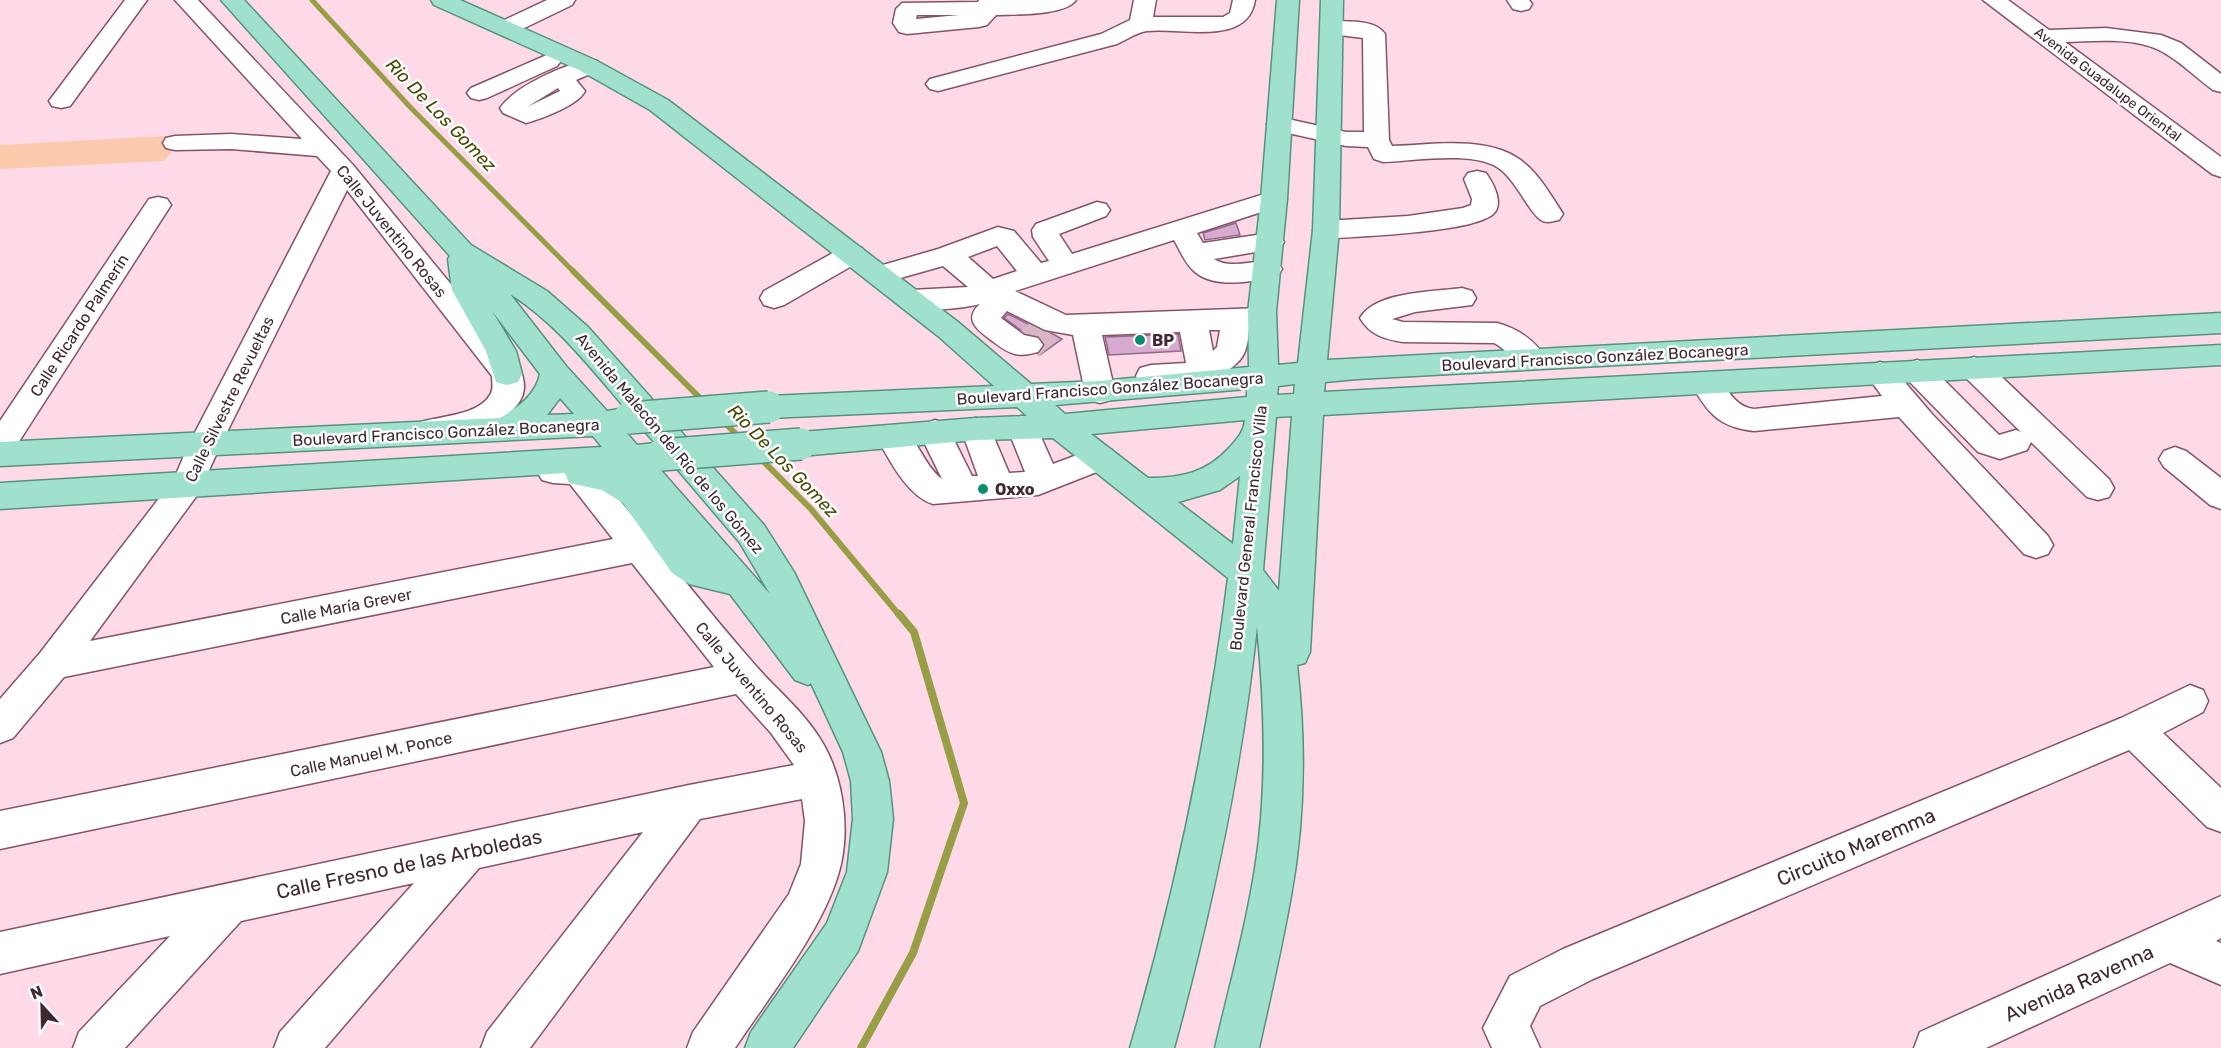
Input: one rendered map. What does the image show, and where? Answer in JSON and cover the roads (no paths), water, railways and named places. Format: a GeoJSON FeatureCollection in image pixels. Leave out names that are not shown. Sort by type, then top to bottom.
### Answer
{"type":"FeatureCollection","features":[{"type":"Feature","properties":{"kind":"main road"},"geometry":{"type":"LineString","coordinates":[[442,0],[534,41],[563,66],[590,66],[659,105],[948,329],[1023,412],[1059,426],[1246,574],[1268,603],[1274,617],[1283,703],[1284,771]]}},
{"type":"Feature","properties":{"kind":"main road","name":"Boulevard General Francisco Villa"},"geometry":{"type":"LineString","coordinates":[[1152,1048],[1195,888],[1214,793],[1246,574],[1261,406],[1248,319],[1269,255],[1287,0]]}},
{"type":"Feature","properties":{"kind":"main road"},"geometry":{"type":"LineString","coordinates":[[1237,1048],[1270,896],[1279,839],[1309,389],[1326,230],[1332,0]]}},
{"type":"Feature","properties":{"kind":"main road","name":"Avenida Malecón del Río de los Gómez"},"geometry":{"type":"LineString","coordinates":[[241,5],[461,251],[537,297],[597,354],[752,534],[782,582],[862,752],[870,781],[873,819],[867,872],[843,936],[767,1048]]}},
{"type":"Feature","properties":{"kind":"main road"},"geometry":{"type":"LineString","coordinates":[[461,251],[509,310],[555,373],[615,421],[646,456],[845,718]]}},
{"type":"Feature","properties":{"kind":"main road"},"geometry":{"type":"LineString","coordinates":[[461,251],[466,290],[501,351],[507,374]]}},
{"type":"Feature","properties":{"kind":"main road","name":"Boulevard Francisco González Bocanegra"},"geometry":{"type":"LineString","coordinates":[[1059,426],[1261,406],[1357,369],[2221,323]]}},
{"type":"Feature","properties":{"kind":"main road"},"geometry":{"type":"LineString","coordinates":[[1314,337],[1331,352],[1357,369]]}},
{"type":"Feature","properties":{"kind":"main road","name":"Boulevard Francisco González Bocanegra"},"geometry":{"type":"LineString","coordinates":[[1309,389],[1705,382],[2221,356]]}},
{"type":"Feature","properties":{"kind":"main road"},"geometry":{"type":"LineString","coordinates":[[505,429],[524,418],[542,403],[551,391],[555,373]]}},
{"type":"Feature","properties":{"kind":"main road","name":"Boulevard Francisco González Bocanegra"},"geometry":{"type":"LineString","coordinates":[[0,496],[646,456],[976,429],[1099,387],[1158,382],[1261,406]]}},
{"type":"Feature","properties":{"kind":"main road"},"geometry":{"type":"LineString","coordinates":[[1141,491],[1171,492],[1199,485],[1236,463],[1261,406]]}},
{"type":"Feature","properties":{"kind":"main road","name":"Boulevard Francisco González Bocanegra"},"geometry":{"type":"LineString","coordinates":[[0,454],[505,429],[769,407],[1023,412]]}},
{"type":"Feature","properties":{"kind":"main road"},"geometry":{"type":"LineString","coordinates":[[580,474],[610,479],[634,494],[684,563],[691,569],[741,582]]}},
{"type":"Feature","properties":{"kind":"street"},"geometry":{"type":"LineString","coordinates":[[61,101],[136,0]]}},
{"type":"Feature","properties":{"kind":"street","name":"Calle Juventino Rosas"},"geometry":{"type":"LineString","coordinates":[[186,0],[344,170],[507,374]]}},
{"type":"Feature","properties":{"kind":"street"},"geometry":{"type":"LineString","coordinates":[[516,0],[539,12]]}},
{"type":"Feature","properties":{"kind":"street"},"geometry":{"type":"LineString","coordinates":[[506,28],[564,0]]}},
{"type":"Feature","properties":{"kind":"street"},"geometry":{"type":"LineString","coordinates":[[988,4],[1045,7],[1061,4],[1065,0]]}},
{"type":"Feature","properties":{"kind":"street"},"geometry":{"type":"LineString","coordinates":[[1140,24],[1144,0]]}},
{"type":"Feature","properties":{"kind":"street"},"geometry":{"type":"LineString","coordinates":[[938,84],[1109,39],[1140,24],[1224,24],[1236,21],[1241,15],[1244,0]]}},
{"type":"Feature","properties":{"kind":"street","name":"Avenida Guadalupe Oriental"},"geometry":{"type":"LineString","coordinates":[[1994,0],[2221,169]]}},
{"type":"Feature","properties":{"kind":"street"},"geometry":{"type":"LineString","coordinates":[[534,41],[539,12]]}},
{"type":"Feature","properties":{"kind":"street"},"geometry":{"type":"LineString","coordinates":[[1332,28],[1361,30],[1374,34],[1373,150]]}},
{"type":"Feature","properties":{"kind":"street"},"geometry":{"type":"LineString","coordinates":[[2044,37],[2064,35],[2145,38],[2175,50],[2221,86]]}},
{"type":"Feature","properties":{"kind":"street"},"geometry":{"type":"LineString","coordinates":[[479,93],[563,66]]}},
{"type":"Feature","properties":{"kind":"street"},"geometry":{"type":"LineString","coordinates":[[248,141],[297,119]]}},
{"type":"Feature","properties":{"kind":"street"},"geometry":{"type":"LineString","coordinates":[[1280,124],[1373,150],[1474,153],[1497,156],[1513,168],[1550,214]]}},
{"type":"Feature","properties":{"kind":"street"},"geometry":{"type":"LineString","coordinates":[[175,143],[215,140],[248,141],[323,149]]}},
{"type":"Feature","properties":{"kind":"street","name":"Calle Silvestre Revueltas"},"geometry":{"type":"LineString","coordinates":[[0,726],[53,664],[187,485],[205,444],[344,170]]}},
{"type":"Feature","properties":{"kind":"street"},"geometry":{"type":"LineString","coordinates":[[1326,230],[1443,220],[1475,214],[1484,209],[1485,199],[1477,179]]}},
{"type":"Feature","properties":{"kind":"street","name":"Calle Ricardo Palmerín"},"geometry":{"type":"LineString","coordinates":[[0,446],[158,204]]}},
{"type":"Feature","properties":{"kind":"street"},"geometry":{"type":"LineString","coordinates":[[948,329],[988,295],[1035,274],[1065,265],[1187,238],[1273,206]]}},
{"type":"Feature","properties":{"kind":"street"},"geometry":{"type":"LineString","coordinates":[[1065,265],[1046,237],[1045,230],[1096,210]]}},
{"type":"Feature","properties":{"kind":"street"},"geometry":{"type":"LineString","coordinates":[[879,275],[948,255],[998,236],[1004,237],[1035,274]]}},
{"type":"Feature","properties":{"kind":"street"},"geometry":{"type":"LineString","coordinates":[[1187,238],[1206,267],[1215,271],[1269,255]]}},
{"type":"Feature","properties":{"kind":"street"},"geometry":{"type":"LineString","coordinates":[[774,298],[852,254]]}},
{"type":"Feature","properties":{"kind":"street"},"geometry":{"type":"LineString","coordinates":[[948,255],[988,295],[986,322],[1018,345],[1043,332],[1085,327],[1248,319]]}},
{"type":"Feature","properties":{"kind":"street"},"geometry":{"type":"LineString","coordinates":[[911,300],[988,295]]}},
{"type":"Feature","properties":{"kind":"street"},"geometry":{"type":"LineString","coordinates":[[1462,298],[1401,306],[1379,313],[1374,318],[1378,325],[1388,330],[1403,332],[1497,333],[1512,338],[1520,344],[1532,360]]}},
{"type":"Feature","properties":{"kind":"street"},"geometry":{"type":"LineString","coordinates":[[1148,324],[1158,382],[1190,374],[1226,359],[1248,319]]}},
{"type":"Feature","properties":{"kind":"street"},"geometry":{"type":"LineString","coordinates":[[1193,322],[1202,368]]}},
{"type":"Feature","properties":{"kind":"street"},"geometry":{"type":"LineString","coordinates":[[1085,327],[1099,387]]}},
{"type":"Feature","properties":{"kind":"street"},"geometry":{"type":"LineString","coordinates":[[1974,368],[2098,488]]}},
{"type":"Feature","properties":{"kind":"street"},"geometry":{"type":"LineString","coordinates":[[1917,370],[1989,444],[2000,447],[2016,442]]}},
{"type":"Feature","properties":{"kind":"street"},"geometry":{"type":"LineString","coordinates":[[1880,373],[1906,405],[2036,545]]}},
{"type":"Feature","properties":{"kind":"street"},"geometry":{"type":"LineString","coordinates":[[414,434],[480,417],[497,409],[507,398],[509,386],[507,374]]}},
{"type":"Feature","properties":{"kind":"street"},"geometry":{"type":"LineString","coordinates":[[1705,382],[1718,402],[1739,419],[1754,420],[1906,405]]}},
{"type":"Feature","properties":{"kind":"street"},"geometry":{"type":"LineString","coordinates":[[1023,412],[1044,480]]}},
{"type":"Feature","properties":{"kind":"street"},"geometry":{"type":"LineString","coordinates":[[976,429],[998,488]]}},
{"type":"Feature","properties":{"kind":"street"},"geometry":{"type":"LineString","coordinates":[[935,432],[963,490]]}},
{"type":"Feature","properties":{"kind":"street"},"geometry":{"type":"LineString","coordinates":[[891,436],[930,491],[1022,486],[1101,458]]}},
{"type":"Feature","properties":{"kind":"street"},"geometry":{"type":"LineString","coordinates":[[2175,459],[2221,496]]}},
{"type":"Feature","properties":{"kind":"street","name":"Boulevard Francisco González Bocanegra"},"geometry":{"type":"LineString","coordinates":[[389,471],[405,480],[563,470],[580,474]]}},
{"type":"Feature","properties":{"kind":"street","name":"Calle Juventino Rosas"},"geometry":{"type":"LineString","coordinates":[[580,474],[743,677],[784,721],[806,749],[819,778],[825,821],[821,864],[804,907],[709,1048]]}},
{"type":"Feature","properties":{"kind":"street","name":"Calle María Grever"},"geometry":{"type":"LineString","coordinates":[[53,664],[638,548]]}},
{"type":"Feature","properties":{"kind":"street","name":"Calle Manuel M. Ponce"},"geometry":{"type":"LineString","coordinates":[[0,830],[743,677]]}},
{"type":"Feature","properties":{"kind":"street","name":"Circuito Maremma"},"geometry":{"type":"LineString","coordinates":[[1518,1048],[1505,1028],[1525,991],[1578,964],[2134,730],[2190,701]]}},
{"type":"Feature","properties":{"kind":"street"},"geometry":{"type":"LineString","coordinates":[[2134,730],[2221,814]]}},
{"type":"Feature","properties":{"kind":"street","name":"Calle Fresno de las Arboledas"},"geometry":{"type":"LineString","coordinates":[[0,953],[689,803],[819,778]]}},
{"type":"Feature","properties":{"kind":"street"},"geometry":{"type":"LineString","coordinates":[[503,1048],[689,803]]}},
{"type":"Feature","properties":{"kind":"street"},"geometry":{"type":"LineString","coordinates":[[296,1048],[467,852]]}},
{"type":"Feature","properties":{"kind":"street"},"geometry":{"type":"LineString","coordinates":[[95,1048],[231,902]]}},
{"type":"Feature","properties":{"kind":"street","name":"Avenida Ravenna"},"geometry":{"type":"LineString","coordinates":[[1965,1042],[2221,916]]}},
{"type":"Feature","properties":{"kind":"street"},"geometry":{"type":"LineString","coordinates":[[2170,942],[2221,964]]}},
{"type":"Feature","properties":{"kind":"waterway","name":"Rio De Los Gomez"},"geometry":{"type":"LineString","coordinates":[[312,0],[411,108],[575,273]]}},
{"type":"Feature","properties":{"kind":"waterway","name":"Rio De Los Gomez"},"geometry":{"type":"LineString","coordinates":[[575,273],[704,402]]}},
{"type":"Feature","properties":{"kind":"waterway","name":"Rio De Los Gomez"},"geometry":{"type":"LineString","coordinates":[[722,420],[742,440]]}},
{"type":"Feature","properties":{"kind":"waterway","name":"Rio De Los Gomez"},"geometry":{"type":"LineString","coordinates":[[758,456],[811,509],[900,616]]}},
{"type":"Feature","properties":{"kind":"waterway","name":"Rio De Los Gomez"},"geometry":{"type":"LineString","coordinates":[[861,1048],[913,953],[964,803],[914,632],[899,614]]}},
{"type":"Feature","properties":{"kind":"tunnel"},"geometry":{"type":"LineString","coordinates":[[1028,345],[1046,329]]}},
{"type":"Feature","properties":{"kind":"place","name":"BP"},"geometry":{"type":"Point","coordinates":[1140,340]}},
{"type":"Feature","properties":{"kind":"place","name":"Oxxo"},"geometry":{"type":"Point","coordinates":[983,489]}}]}
